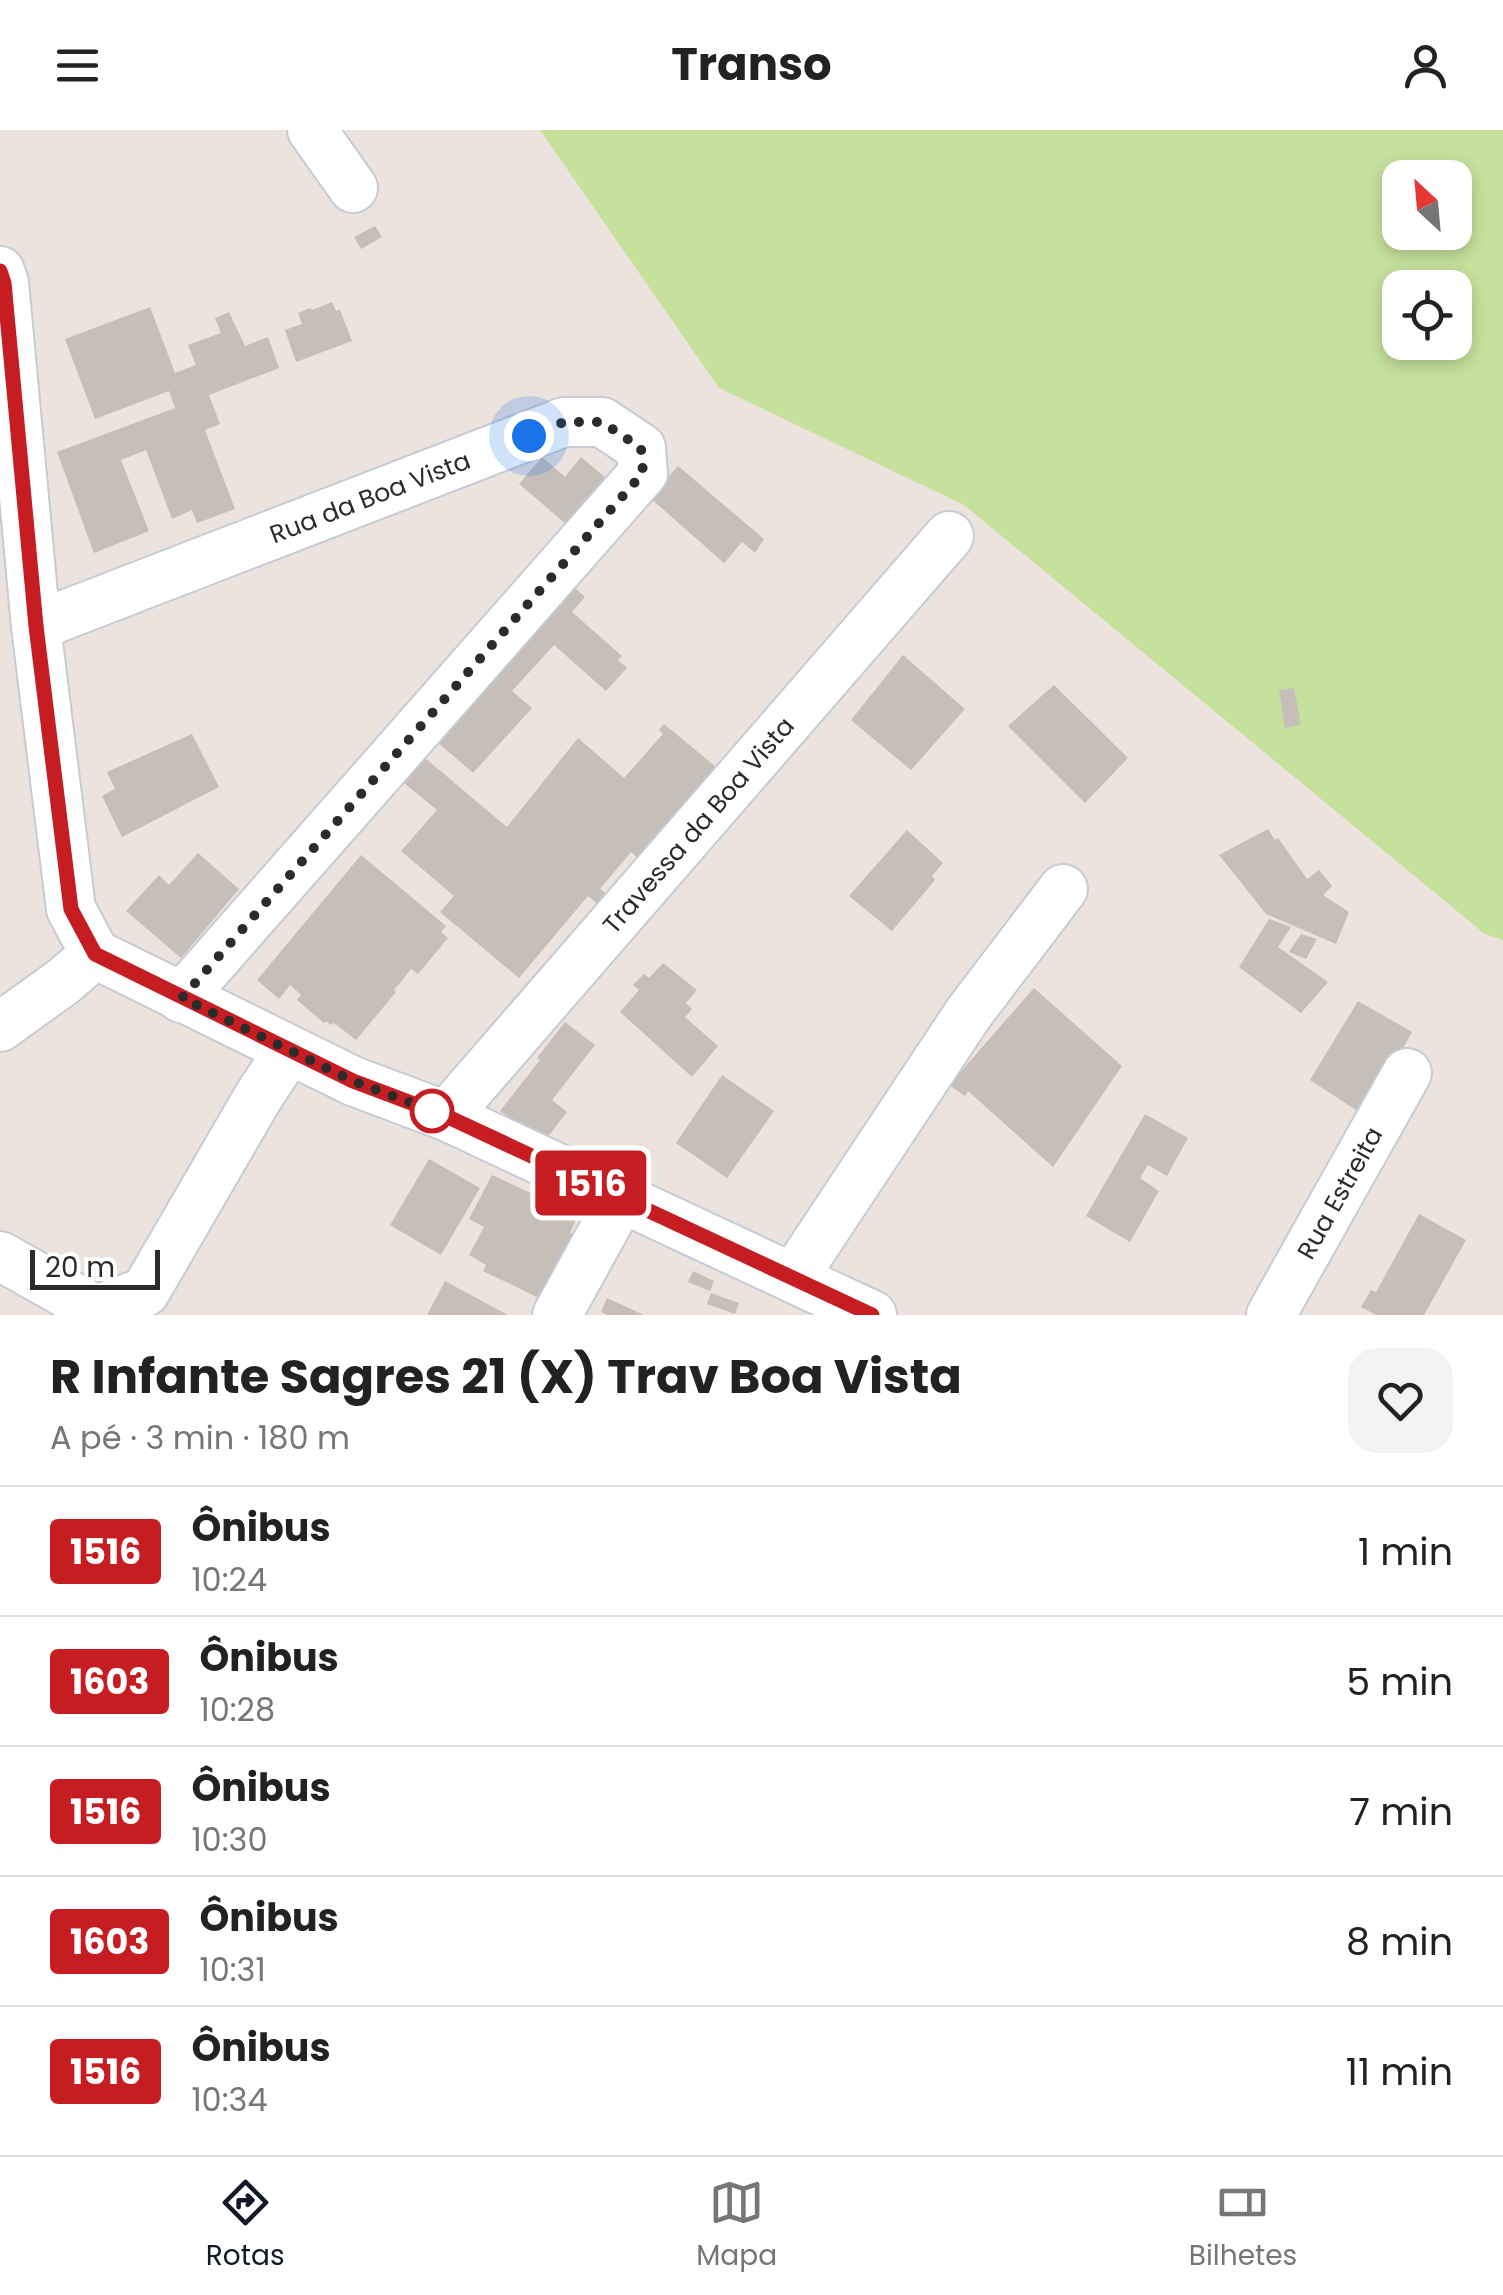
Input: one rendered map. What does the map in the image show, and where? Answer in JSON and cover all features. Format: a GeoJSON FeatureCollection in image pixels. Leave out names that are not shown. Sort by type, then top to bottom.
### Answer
{"type":"FeatureCollection","features":[{"type":"Feature","properties":{"kind":"street"},"geometry":{"type":"LineString","coordinates":[[312,130],[353,188]]}},
{"type":"Feature","properties":{"kind":"street"},"geometry":{"type":"LineString","coordinates":[[0,271],[36,626],[71,909],[95,954],[353,1081],[446,1116],[872,1315]]}},
{"type":"Feature","properties":{"kind":"street","name":"Rua da Boa Vista"},"geometry":{"type":"LineString","coordinates":[[36,626],[564,422],[602,422],[641,448],[643,473],[182,998]]}},
{"type":"Feature","properties":{"kind":"street","name":"Travessa da Boa Vista"},"geometry":{"type":"LineString","coordinates":[[446,1116],[949,536]]}},
{"type":"Feature","properties":{"kind":"street"},"geometry":{"type":"LineString","coordinates":[[794,1278],[968,1014],[1063,889]]}},
{"type":"Feature","properties":{"kind":"street"},"geometry":{"type":"LineString","coordinates":[[0,1027],[95,954]]}},
{"type":"Feature","properties":{"kind":"street"},"geometry":{"type":"LineString","coordinates":[[0,1256],[96,1310],[145,1292],[289,1050]]}},
{"type":"Feature","properties":{"kind":"street","name":"Rua Estreita"},"geometry":{"type":"LineString","coordinates":[[1271,1315],[1407,1072]]}},
{"type":"Feature","properties":{"kind":"street"},"geometry":{"type":"LineString","coordinates":[[557,1315],[622,1196]]}},
{"type":"Feature","properties":{"kind":"green space"},"geometry":{"type":"Polygon","coordinates":[[[540,130],[1503,130],[1503,940],[1485,934],[964,505],[719,388],[540,130]]]}},
{"type":"Feature","properties":{"kind":"building"},"geometry":{"type":"Polygon","coordinates":[[[375,226],[382,237],[361,249],[354,237],[375,226]]]}},
{"type":"Feature","properties":{"kind":"building"},"geometry":{"type":"Polygon","coordinates":[[[332,302],[336,311],[340,310],[352,341],[296,362],[285,330],[302,324],[298,313],[332,302]]]}},
{"type":"Feature","properties":{"kind":"building"},"geometry":{"type":"Polygon","coordinates":[[[150,307],[175,373],[196,365],[188,345],[221,333],[215,318],[229,312],[245,346],[268,337],[279,368],[209,395],[220,424],[205,430],[235,509],[197,523],[192,510],[172,519],[146,450],[121,460],[149,531],[94,553],[57,452],[175,408],[169,391],[95,419],[65,339],[150,307]]]}},
{"type":"Feature","properties":{"kind":"building"},"geometry":{"type":"Polygon","coordinates":[[[542,457],[565,477],[581,457],[607,479],[566,524],[519,484],[542,457]]]}},
{"type":"Feature","properties":{"kind":"building"},"geometry":{"type":"Polygon","coordinates":[[[678,466],[764,539],[755,553],[742,542],[724,563],[649,497],[678,466]]]}},
{"type":"Feature","properties":{"kind":"building"},"geometry":{"type":"Polygon","coordinates":[[[573,586],[585,597],[572,612],[622,656],[618,660],[627,668],[606,691],[554,645],[512,691],[532,708],[473,773],[435,740],[573,586]]]}},
{"type":"Feature","properties":{"kind":"building"},"geometry":{"type":"Polygon","coordinates":[[[903,655],[965,709],[911,770],[851,720],[903,655]]]}},
{"type":"Feature","properties":{"kind":"building"},"geometry":{"type":"Polygon","coordinates":[[[1054,685],[1128,758],[1085,803],[1008,726],[1054,685]]]}},
{"type":"Feature","properties":{"kind":"building"},"geometry":{"type":"Polygon","coordinates":[[[1294,688],[1301,725],[1285,728],[1279,690],[1294,688]]]}},
{"type":"Feature","properties":{"kind":"building"},"geometry":{"type":"Polygon","coordinates":[[[664,724],[716,767],[639,859],[631,852],[600,889],[607,894],[598,904],[588,896],[519,978],[440,912],[454,896],[401,851],[437,810],[404,783],[425,758],[507,827],[578,738],[624,778],[663,734],[659,730],[664,724]]]}},
{"type":"Feature","properties":{"kind":"building"},"geometry":{"type":"Polygon","coordinates":[[[192,734],[219,787],[122,837],[102,796],[115,789],[107,772],[192,734]]]}},
{"type":"Feature","properties":{"kind":"building"},"geometry":{"type":"Polygon","coordinates":[[[1268,829],[1307,879],[1319,870],[1332,886],[1323,895],[1349,912],[1336,944],[1266,914],[1219,855],[1268,829]]]}},
{"type":"Feature","properties":{"kind":"building"},"geometry":{"type":"Polygon","coordinates":[[[907,830],[943,863],[932,876],[935,880],[892,931],[849,896],[907,830]]]}},
{"type":"Feature","properties":{"kind":"building"},"geometry":{"type":"Polygon","coordinates":[[[198,853],[239,889],[181,958],[126,911],[159,875],[169,885],[198,853]]]}},
{"type":"Feature","properties":{"kind":"building"},"geometry":{"type":"Polygon","coordinates":[[[361,855],[446,926],[441,932],[448,938],[418,974],[411,969],[356,1040],[334,1023],[324,1023],[297,1000],[301,995],[290,985],[279,999],[257,980],[361,855]]]}},
{"type":"Feature","properties":{"kind":"building"},"geometry":{"type":"Polygon","coordinates":[[[1269,919],[1291,927],[1278,947],[1328,982],[1301,1013],[1239,967],[1269,919]]]}},
{"type":"Feature","properties":{"kind":"building"},"geometry":{"type":"Polygon","coordinates":[[[1301,934],[1317,939],[1306,959],[1289,952],[1301,934]]]}},
{"type":"Feature","properties":{"kind":"building"},"geometry":{"type":"Polygon","coordinates":[[[663,963],[697,990],[686,1003],[692,1009],[685,1017],[718,1046],[692,1077],[620,1012],[639,990],[633,985],[644,974],[649,978],[663,963]]]}},
{"type":"Feature","properties":{"kind":"building"},"geometry":{"type":"Polygon","coordinates":[[[1034,988],[1122,1066],[1053,1167],[968,1091],[965,1096],[949,1085],[1034,988]]]}},
{"type":"Feature","properties":{"kind":"building"},"geometry":{"type":"Polygon","coordinates":[[[1358,1001],[1412,1032],[1392,1068],[1359,1112],[1310,1080],[1358,1001]]]}},
{"type":"Feature","properties":{"kind":"building"},"geometry":{"type":"Polygon","coordinates":[[[565,1022],[595,1045],[552,1100],[567,1112],[544,1142],[500,1111],[565,1022]]]}},
{"type":"Feature","properties":{"kind":"building"},"geometry":{"type":"Polygon","coordinates":[[[722,1075],[774,1111],[727,1178],[676,1143],[722,1075]]]}},
{"type":"Feature","properties":{"kind":"building"},"geometry":{"type":"Polygon","coordinates":[[[1145,1114],[1188,1138],[1167,1176],[1148,1165],[1140,1178],[1159,1191],[1130,1242],[1086,1216],[1145,1114]]]}},
{"type":"Feature","properties":{"kind":"building"},"geometry":{"type":"Polygon","coordinates":[[[429,1159],[480,1188],[441,1255],[390,1225],[429,1159]]]}},
{"type":"Feature","properties":{"kind":"building"},"geometry":{"type":"Polygon","coordinates":[[[492,1175],[578,1215],[570,1233],[573,1234],[541,1299],[483,1271],[486,1265],[469,1255],[484,1227],[469,1219],[492,1175]]]}},
{"type":"Feature","properties":{"kind":"building"},"geometry":{"type":"Polygon","coordinates":[[[1419,1214],[1466,1240],[1424,1315],[1376,1315],[1361,1307],[1371,1290],[1376,1292],[1419,1214]]]}},
{"type":"Feature","properties":{"kind":"building"},"geometry":{"type":"Polygon","coordinates":[[[693,1271],[714,1281],[710,1291],[688,1282],[693,1271]]]}},
{"type":"Feature","properties":{"kind":"building"},"geometry":{"type":"Polygon","coordinates":[[[445,1281],[508,1315],[427,1315],[445,1281]]]}},
{"type":"Feature","properties":{"kind":"building"},"geometry":{"type":"Polygon","coordinates":[[[711,1293],[739,1303],[735,1314],[707,1304],[711,1293]]]}},
{"type":"Feature","properties":{"kind":"building"},"geometry":{"type":"Polygon","coordinates":[[[607,1298],[644,1315],[607,1315],[601,1312],[607,1298]]]}},
{"type":"Feature","properties":{"kind":"bus line","name":"1516"},"geometry":{"type":"LineString","coordinates":[[0,271],[36,626],[71,909],[95,954],[353,1081],[446,1116],[872,1315]]}},
{"type":"Feature","properties":{"kind":"route"},"geometry":{"type":"LineString","coordinates":[[432,1111],[446,1116],[353,1081],[182,998],[643,473],[641,448],[602,422],[564,422],[529,436]]}}]}
